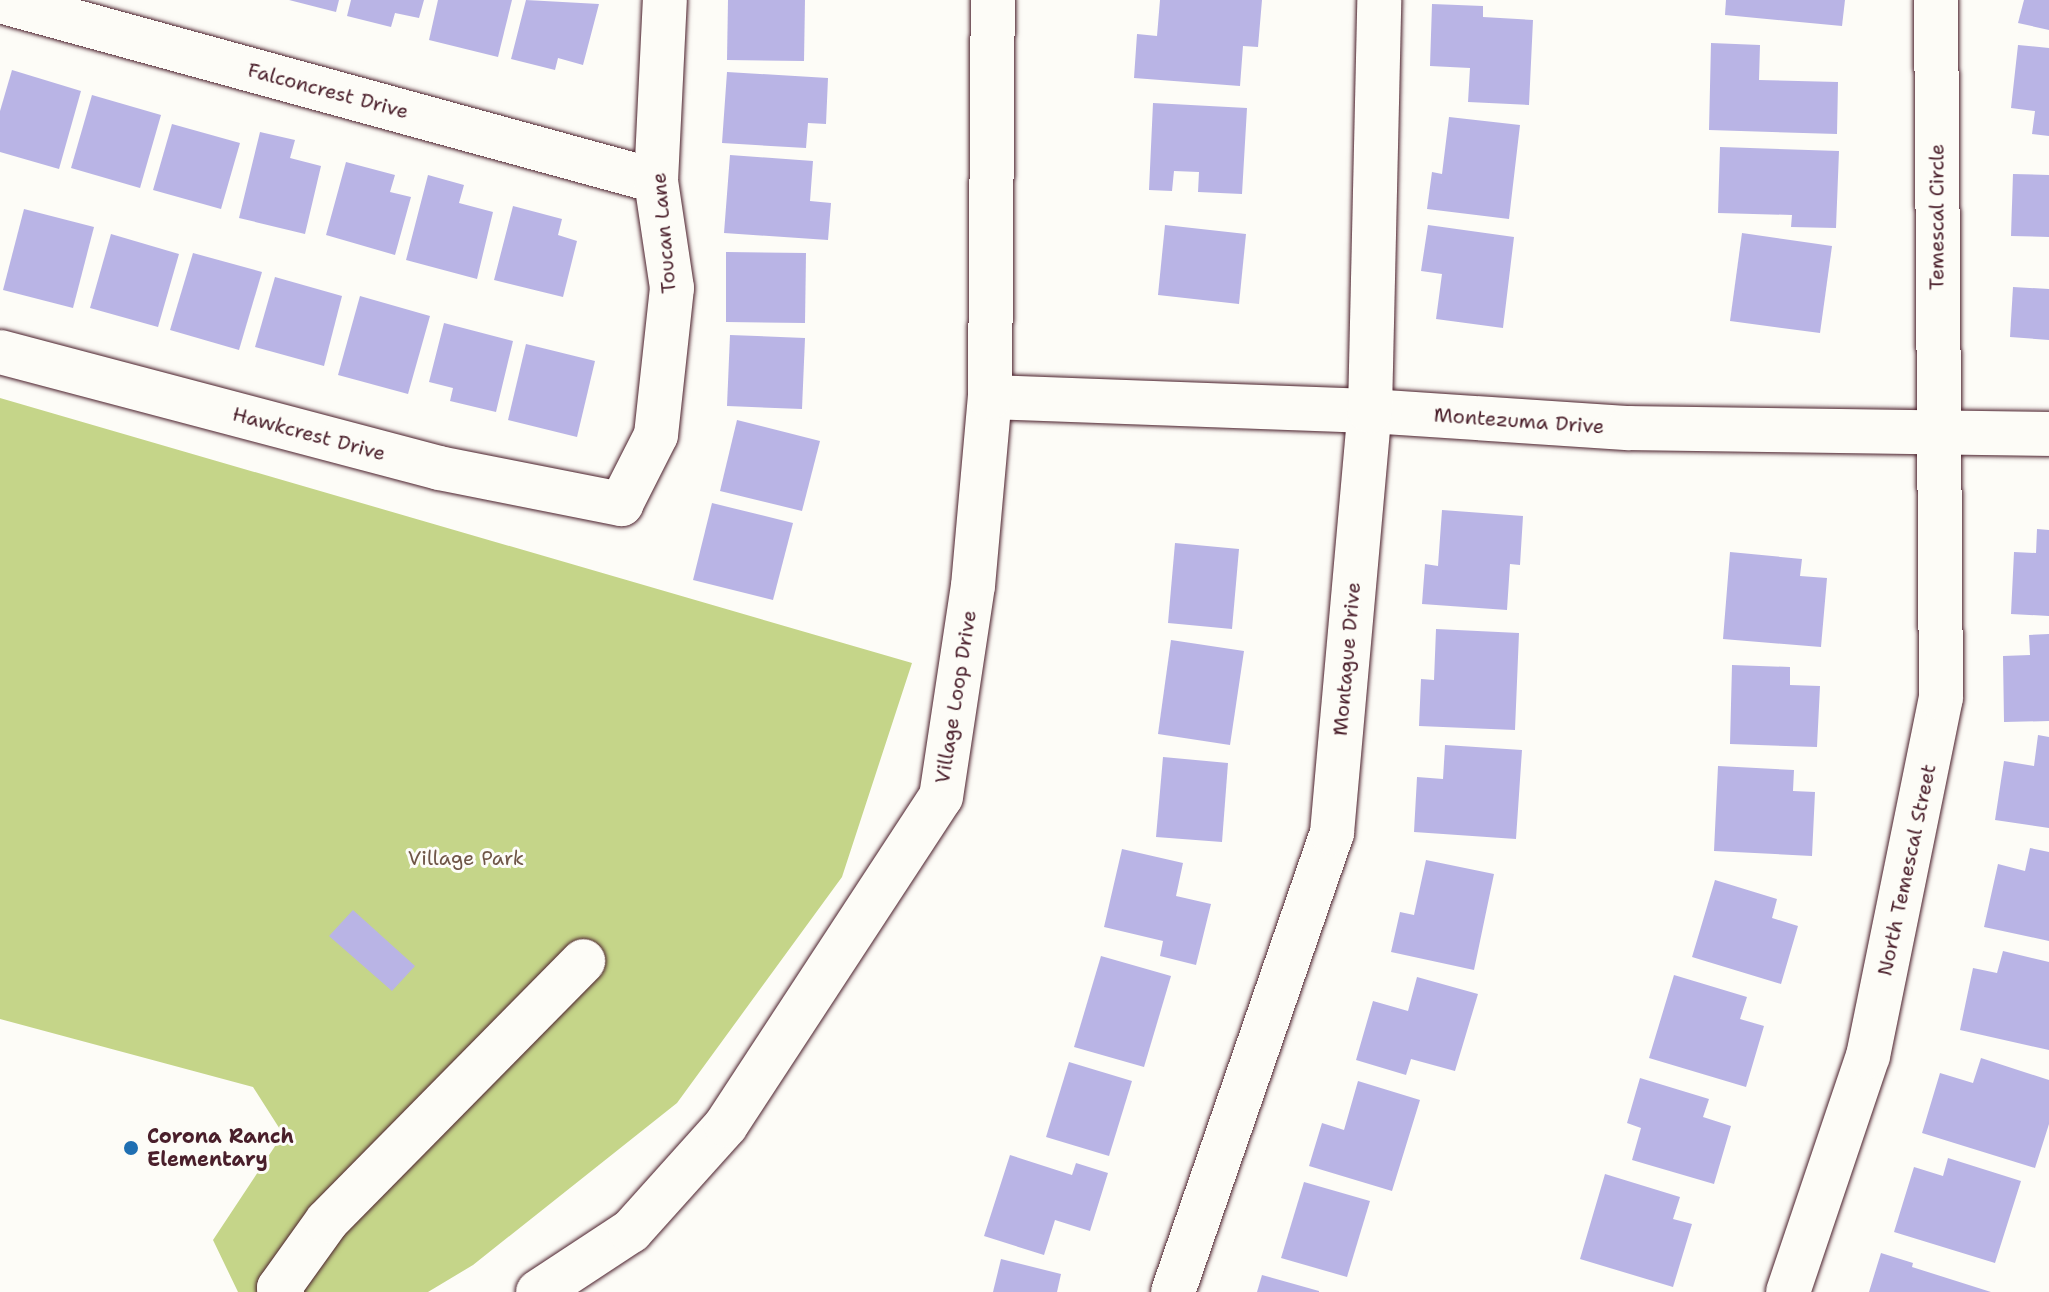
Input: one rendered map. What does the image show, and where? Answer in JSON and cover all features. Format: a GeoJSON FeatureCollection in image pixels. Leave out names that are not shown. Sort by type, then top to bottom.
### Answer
{"type":"FeatureCollection","features":[{"type":"Feature","properties":{"kind":"street","name":"Toucan Lane"},"geometry":{"type":"LineString","coordinates":[[621,504],[656,435],[672,288],[656,181],[665,0]]}},
{"type":"Feature","properties":{"kind":"street","name":"Village Loop Drive"},"geometry":{"type":"LineString","coordinates":[[538,1292],[631,1231],[726,1125],[941,797],[973,586],[990,397],[993,0]]}},
{"type":"Feature","properties":{"kind":"street","name":"Montague Drive"},"geometry":{"type":"LineString","coordinates":[[1173,1292],[1332,833],[1370,411],[1379,0]]}},
{"type":"Feature","properties":{"kind":"street","name":"Temescal Circle"},"geometry":{"type":"LineString","coordinates":[[1936,0],[1939,435]]}},
{"type":"Feature","properties":{"kind":"street","name":"Falconcrest Drive"},"geometry":{"type":"LineString","coordinates":[[0,1],[656,181]]}},
{"type":"Feature","properties":{"kind":"street","name":"Hawkcrest Drive"},"geometry":{"type":"LineString","coordinates":[[0,352],[439,468],[621,504]]}},
{"type":"Feature","properties":{"kind":"street","name":"Montezuma Drive"},"geometry":{"type":"LineString","coordinates":[[990,397],[1370,411],[1629,428],[1939,435],[2049,434]]}},
{"type":"Feature","properties":{"kind":"street","name":"North Temescal Street"},"geometry":{"type":"LineString","coordinates":[[1788,1292],[1868,1056],[1941,698],[1939,435]]}},
{"type":"Feature","properties":{"kind":"street"},"geometry":{"type":"LineString","coordinates":[[282,1292],[279,1288],[327,1221],[583,961]]}},
{"type":"Feature","properties":{"kind":"green space","name":"Village Park"},"geometry":{"type":"Polygon","coordinates":[[[0,398],[912,663],[842,877],[677,1103],[473,1265],[428,1292],[238,1292],[213,1240],[283,1134],[253,1087],[0,1019],[0,398]]]}},
{"type":"Feature","properties":{"kind":"building"},"geometry":{"type":"Polygon","coordinates":[[[289,0],[339,0],[336,12],[289,0]]]}},
{"type":"Feature","properties":{"kind":"building"},"geometry":{"type":"Polygon","coordinates":[[[351,0],[424,0],[419,18],[395,13],[391,27],[347,16],[351,0]]]}},
{"type":"Feature","properties":{"kind":"building"},"geometry":{"type":"Polygon","coordinates":[[[438,0],[512,0],[498,57],[429,40],[438,0]]]}},
{"type":"Feature","properties":{"kind":"building"},"geometry":{"type":"Polygon","coordinates":[[[526,0],[599,4],[583,65],[558,58],[555,70],[511,59],[526,0]]]}},
{"type":"Feature","properties":{"kind":"building"},"geometry":{"type":"Polygon","coordinates":[[[728,0],[805,0],[804,61],[727,60],[728,0]]]}},
{"type":"Feature","properties":{"kind":"building"},"geometry":{"type":"Polygon","coordinates":[[[1160,0],[1262,0],[1258,47],[1243,46],[1240,86],[1134,78],[1137,34],[1157,36],[1160,0]]]}},
{"type":"Feature","properties":{"kind":"building"},"geometry":{"type":"Polygon","coordinates":[[[1726,0],[1845,0],[1842,26],[1725,15],[1726,0]]]}},
{"type":"Feature","properties":{"kind":"building"},"geometry":{"type":"Polygon","coordinates":[[[2024,0],[2049,0],[2049,30],[2018,23],[2024,0]]]}},
{"type":"Feature","properties":{"kind":"building"},"geometry":{"type":"Polygon","coordinates":[[[1432,4],[1483,6],[1483,17],[1533,20],[1529,105],[1468,102],[1470,68],[1430,66],[1432,4]]]}},
{"type":"Feature","properties":{"kind":"building"},"geometry":{"type":"Polygon","coordinates":[[[1711,43],[1760,45],[1759,80],[1838,82],[1837,134],[1709,130],[1711,43]]]}},
{"type":"Feature","properties":{"kind":"building"},"geometry":{"type":"Polygon","coordinates":[[[2018,45],[2049,48],[2049,136],[2032,134],[2035,111],[2011,108],[2018,45]]]}},
{"type":"Feature","properties":{"kind":"building"},"geometry":{"type":"Polygon","coordinates":[[[12,70],[81,91],[59,169],[0,152],[0,111],[12,70]]]}},
{"type":"Feature","properties":{"kind":"building"},"geometry":{"type":"Polygon","coordinates":[[[727,72],[828,78],[826,124],[808,123],[806,148],[722,143],[727,72]]]}},
{"type":"Feature","properties":{"kind":"building"},"geometry":{"type":"Polygon","coordinates":[[[92,95],[161,115],[140,188],[71,168],[92,95]]]}},
{"type":"Feature","properties":{"kind":"building"},"geometry":{"type":"Polygon","coordinates":[[[1153,103],[1247,108],[1242,194],[1198,192],[1199,172],[1174,171],[1172,191],[1149,190],[1153,103]]]}},
{"type":"Feature","properties":{"kind":"building"},"geometry":{"type":"Polygon","coordinates":[[[1449,117],[1520,125],[1509,219],[1427,209],[1432,172],[1442,174],[1449,117]]]}},
{"type":"Feature","properties":{"kind":"building"},"geometry":{"type":"Polygon","coordinates":[[[172,124],[240,143],[221,209],[153,190],[172,124]]]}},
{"type":"Feature","properties":{"kind":"building"},"geometry":{"type":"Polygon","coordinates":[[[260,132],[295,140],[290,158],[321,166],[305,234],[239,218],[260,132]]]}},
{"type":"Feature","properties":{"kind":"building"},"geometry":{"type":"Polygon","coordinates":[[[1720,147],[1839,151],[1836,228],[1791,227],[1792,215],[1718,213],[1720,147]]]}},
{"type":"Feature","properties":{"kind":"building"},"geometry":{"type":"Polygon","coordinates":[[[730,155],[813,161],[810,201],[831,203],[828,240],[724,233],[730,155]]]}},
{"type":"Feature","properties":{"kind":"building"},"geometry":{"type":"Polygon","coordinates":[[[346,162],[395,175],[390,192],[411,197],[395,255],[326,235],[346,162]]]}},
{"type":"Feature","properties":{"kind":"building"},"geometry":{"type":"Polygon","coordinates":[[[2013,174],[2049,175],[2049,237],[2011,236],[2013,174]]]}},
{"type":"Feature","properties":{"kind":"building"},"geometry":{"type":"Polygon","coordinates":[[[428,175],[464,185],[459,203],[493,212],[477,279],[406,260],[428,175]]]}},
{"type":"Feature","properties":{"kind":"building"},"geometry":{"type":"Polygon","coordinates":[[[513,206],[562,219],[558,235],[577,241],[563,297],[494,280],[513,206]]]}},
{"type":"Feature","properties":{"kind":"building"},"geometry":{"type":"Polygon","coordinates":[[[24,209],[94,227],[73,308],[3,290],[24,209]]]}},
{"type":"Feature","properties":{"kind":"building"},"geometry":{"type":"Polygon","coordinates":[[[1165,225],[1246,234],[1239,304],[1158,295],[1165,225]]]}},
{"type":"Feature","properties":{"kind":"building"},"geometry":{"type":"Polygon","coordinates":[[[1428,225],[1514,237],[1503,328],[1436,319],[1442,274],[1421,271],[1428,225]]]}},
{"type":"Feature","properties":{"kind":"building"},"geometry":{"type":"Polygon","coordinates":[[[1742,233],[1832,246],[1820,333],[1730,321],[1742,233]]]}},
{"type":"Feature","properties":{"kind":"building"},"geometry":{"type":"Polygon","coordinates":[[[111,234],[179,254],[158,327],[90,308],[111,234]]]}},
{"type":"Feature","properties":{"kind":"building"},"geometry":{"type":"Polygon","coordinates":[[[726,252],[806,253],[805,323],[726,322],[726,252]]]}},
{"type":"Feature","properties":{"kind":"building"},"geometry":{"type":"Polygon","coordinates":[[[193,253],[262,272],[239,350],[170,330],[193,253]]]}},
{"type":"Feature","properties":{"kind":"building"},"geometry":{"type":"Polygon","coordinates":[[[275,277],[342,296],[324,366],[255,347],[275,277]]]}},
{"type":"Feature","properties":{"kind":"building"},"geometry":{"type":"Polygon","coordinates":[[[2013,287],[2049,289],[2049,340],[2010,337],[2013,287]]]}},
{"type":"Feature","properties":{"kind":"building"},"geometry":{"type":"Polygon","coordinates":[[[360,296],[430,316],[408,394],[338,375],[360,296]]]}},
{"type":"Feature","properties":{"kind":"building"},"geometry":{"type":"Polygon","coordinates":[[[444,323],[513,341],[496,412],[450,401],[453,388],[429,382],[444,323]]]}},
{"type":"Feature","properties":{"kind":"building"},"geometry":{"type":"Polygon","coordinates":[[[730,335],[805,338],[802,409],[727,406],[730,335]]]}},
{"type":"Feature","properties":{"kind":"building"},"geometry":{"type":"Polygon","coordinates":[[[526,344],[595,361],[577,437],[508,420],[526,344]]]}},
{"type":"Feature","properties":{"kind":"building"},"geometry":{"type":"Polygon","coordinates":[[[737,420],[820,441],[802,511],[720,491],[737,420]]]}},
{"type":"Feature","properties":{"kind":"building"},"geometry":{"type":"Polygon","coordinates":[[[712,503],[793,523],[773,600],[693,580],[712,503]]]}},
{"type":"Feature","properties":{"kind":"building"},"geometry":{"type":"Polygon","coordinates":[[[1442,510],[1523,516],[1520,565],[1510,564],[1507,610],[1422,604],[1425,564],[1438,566],[1442,510]]]}},
{"type":"Feature","properties":{"kind":"building"},"geometry":{"type":"Polygon","coordinates":[[[2037,529],[2049,530],[2049,616],[2011,614],[2014,552],[2036,553],[2037,529]]]}},
{"type":"Feature","properties":{"kind":"building"},"geometry":{"type":"Polygon","coordinates":[[[1175,543],[1239,549],[1232,629],[1168,623],[1175,543]]]}},
{"type":"Feature","properties":{"kind":"building"},"geometry":{"type":"Polygon","coordinates":[[[1730,552],[1802,559],[1800,576],[1827,578],[1821,647],[1723,639],[1730,552]]]}},
{"type":"Feature","properties":{"kind":"building"},"geometry":{"type":"Polygon","coordinates":[[[1436,629],[1519,633],[1515,730],[1419,726],[1421,679],[1434,680],[1436,629]]]}},
{"type":"Feature","properties":{"kind":"building"},"geometry":{"type":"Polygon","coordinates":[[[2049,634],[2049,721],[2004,722],[2003,656],[2030,655],[2029,635],[2049,634]]]}},
{"type":"Feature","properties":{"kind":"building"},"geometry":{"type":"Polygon","coordinates":[[[1171,640],[1244,651],[1230,745],[1158,734],[1171,640]]]}},
{"type":"Feature","properties":{"kind":"building"},"geometry":{"type":"Polygon","coordinates":[[[1732,665],[1790,667],[1790,685],[1820,686],[1817,747],[1730,744],[1732,665]]]}},
{"type":"Feature","properties":{"kind":"building"},"geometry":{"type":"Polygon","coordinates":[[[2038,735],[2049,737],[2049,828],[1995,820],[2004,761],[2034,766],[2038,735]]]}},
{"type":"Feature","properties":{"kind":"building"},"geometry":{"type":"Polygon","coordinates":[[[1445,745],[1522,750],[1516,839],[1414,832],[1417,777],[1443,779],[1445,745]]]}},
{"type":"Feature","properties":{"kind":"building"},"geometry":{"type":"Polygon","coordinates":[[[1163,757],[1228,763],[1222,842],[1156,837],[1163,757]]]}},
{"type":"Feature","properties":{"kind":"building"},"geometry":{"type":"Polygon","coordinates":[[[1718,766],[1794,770],[1793,791],[1815,792],[1812,856],[1714,851],[1718,766]]]}},
{"type":"Feature","properties":{"kind":"building"},"geometry":{"type":"Polygon","coordinates":[[[2030,848],[2049,852],[2049,941],[1984,927],[1998,864],[2025,871],[2030,848]]]}},
{"type":"Feature","properties":{"kind":"building"},"geometry":{"type":"Polygon","coordinates":[[[1122,849],[1183,863],[1176,896],[1211,904],[1196,965],[1160,956],[1163,941],[1104,927],[1122,849]]]}},
{"type":"Feature","properties":{"kind":"building"},"geometry":{"type":"Polygon","coordinates":[[[1426,860],[1494,874],[1474,970],[1391,952],[1400,912],[1414,915],[1426,860]]]}},
{"type":"Feature","properties":{"kind":"building"},"geometry":{"type":"Polygon","coordinates":[[[1715,880],[1777,899],[1772,918],[1798,926],[1781,984],[1692,957],[1715,880]]]}},
{"type":"Feature","properties":{"kind":"building"},"geometry":{"type":"Polygon","coordinates":[[[353,910],[415,966],[392,991],[329,936],[353,910]]]}},
{"type":"Feature","properties":{"kind":"building"},"geometry":{"type":"Polygon","coordinates":[[[2003,951],[2049,962],[2049,1050],[1960,1030],[1973,968],[1997,973],[2003,951]]]}},
{"type":"Feature","properties":{"kind":"building"},"geometry":{"type":"Polygon","coordinates":[[[1101,956],[1171,976],[1144,1067],[1074,1047],[1101,956]]]}},
{"type":"Feature","properties":{"kind":"building"},"geometry":{"type":"Polygon","coordinates":[[[1674,975],[1747,997],[1740,1019],[1764,1026],[1746,1087],[1649,1058],[1674,975]]]}},
{"type":"Feature","properties":{"kind":"building"},"geometry":{"type":"Polygon","coordinates":[[[1417,977],[1478,994],[1455,1071],[1411,1059],[1406,1075],[1356,1060],[1373,1001],[1408,1011],[1417,977]]]}},
{"type":"Feature","properties":{"kind":"building"},"geometry":{"type":"Polygon","coordinates":[[[1981,1058],[2049,1080],[2049,1124],[2035,1168],[1922,1133],[1940,1073],[1973,1083],[1981,1058]]]}},
{"type":"Feature","properties":{"kind":"building"},"geometry":{"type":"Polygon","coordinates":[[[1069,1062],[1132,1081],[1109,1156],[1046,1137],[1069,1062]]]}},
{"type":"Feature","properties":{"kind":"building"},"geometry":{"type":"Polygon","coordinates":[[[1640,1078],[1709,1099],[1703,1117],[1731,1126],[1714,1184],[1632,1160],[1641,1128],[1627,1123],[1640,1078]]]}},
{"type":"Feature","properties":{"kind":"building"},"geometry":{"type":"Polygon","coordinates":[[[1358,1081],[1420,1100],[1392,1191],[1309,1166],[1322,1123],[1344,1130],[1358,1081]]]}},
{"type":"Feature","properties":{"kind":"building"},"geometry":{"type":"Polygon","coordinates":[[[1010,1155],[1072,1175],[1076,1163],[1108,1173],[1090,1231],[1055,1220],[1044,1255],[984,1236],[1010,1155]]]}},
{"type":"Feature","properties":{"kind":"building"},"geometry":{"type":"Polygon","coordinates":[[[1948,1158],[2021,1181],[1995,1263],[1894,1232],[1914,1167],[1943,1176],[1948,1158]]]}},
{"type":"Feature","properties":{"kind":"building"},"geometry":{"type":"Polygon","coordinates":[[[1605,1174],[1680,1197],[1673,1219],[1692,1224],[1673,1287],[1580,1259],[1605,1174]]]}},
{"type":"Feature","properties":{"kind":"building"},"geometry":{"type":"Polygon","coordinates":[[[1304,1182],[1370,1201],[1347,1277],[1281,1258],[1304,1182]]]}},
{"type":"Feature","properties":{"kind":"building"},"geometry":{"type":"Polygon","coordinates":[[[1881,1253],[1913,1263],[1912,1267],[1991,1292],[1869,1292],[1881,1253]]]}},
{"type":"Feature","properties":{"kind":"building"},"geometry":{"type":"Polygon","coordinates":[[[1001,1259],[1061,1274],[1057,1292],[993,1292],[1001,1259]]]}},
{"type":"Feature","properties":{"kind":"building"},"geometry":{"type":"Polygon","coordinates":[[[1262,1275],[1319,1291],[1319,1292],[1257,1292],[1262,1275]]]}},
{"type":"Feature","properties":{"kind":"place","name":"Corona Ranch Elementary"},"geometry":{"type":"Point","coordinates":[131,1148]}}]}
